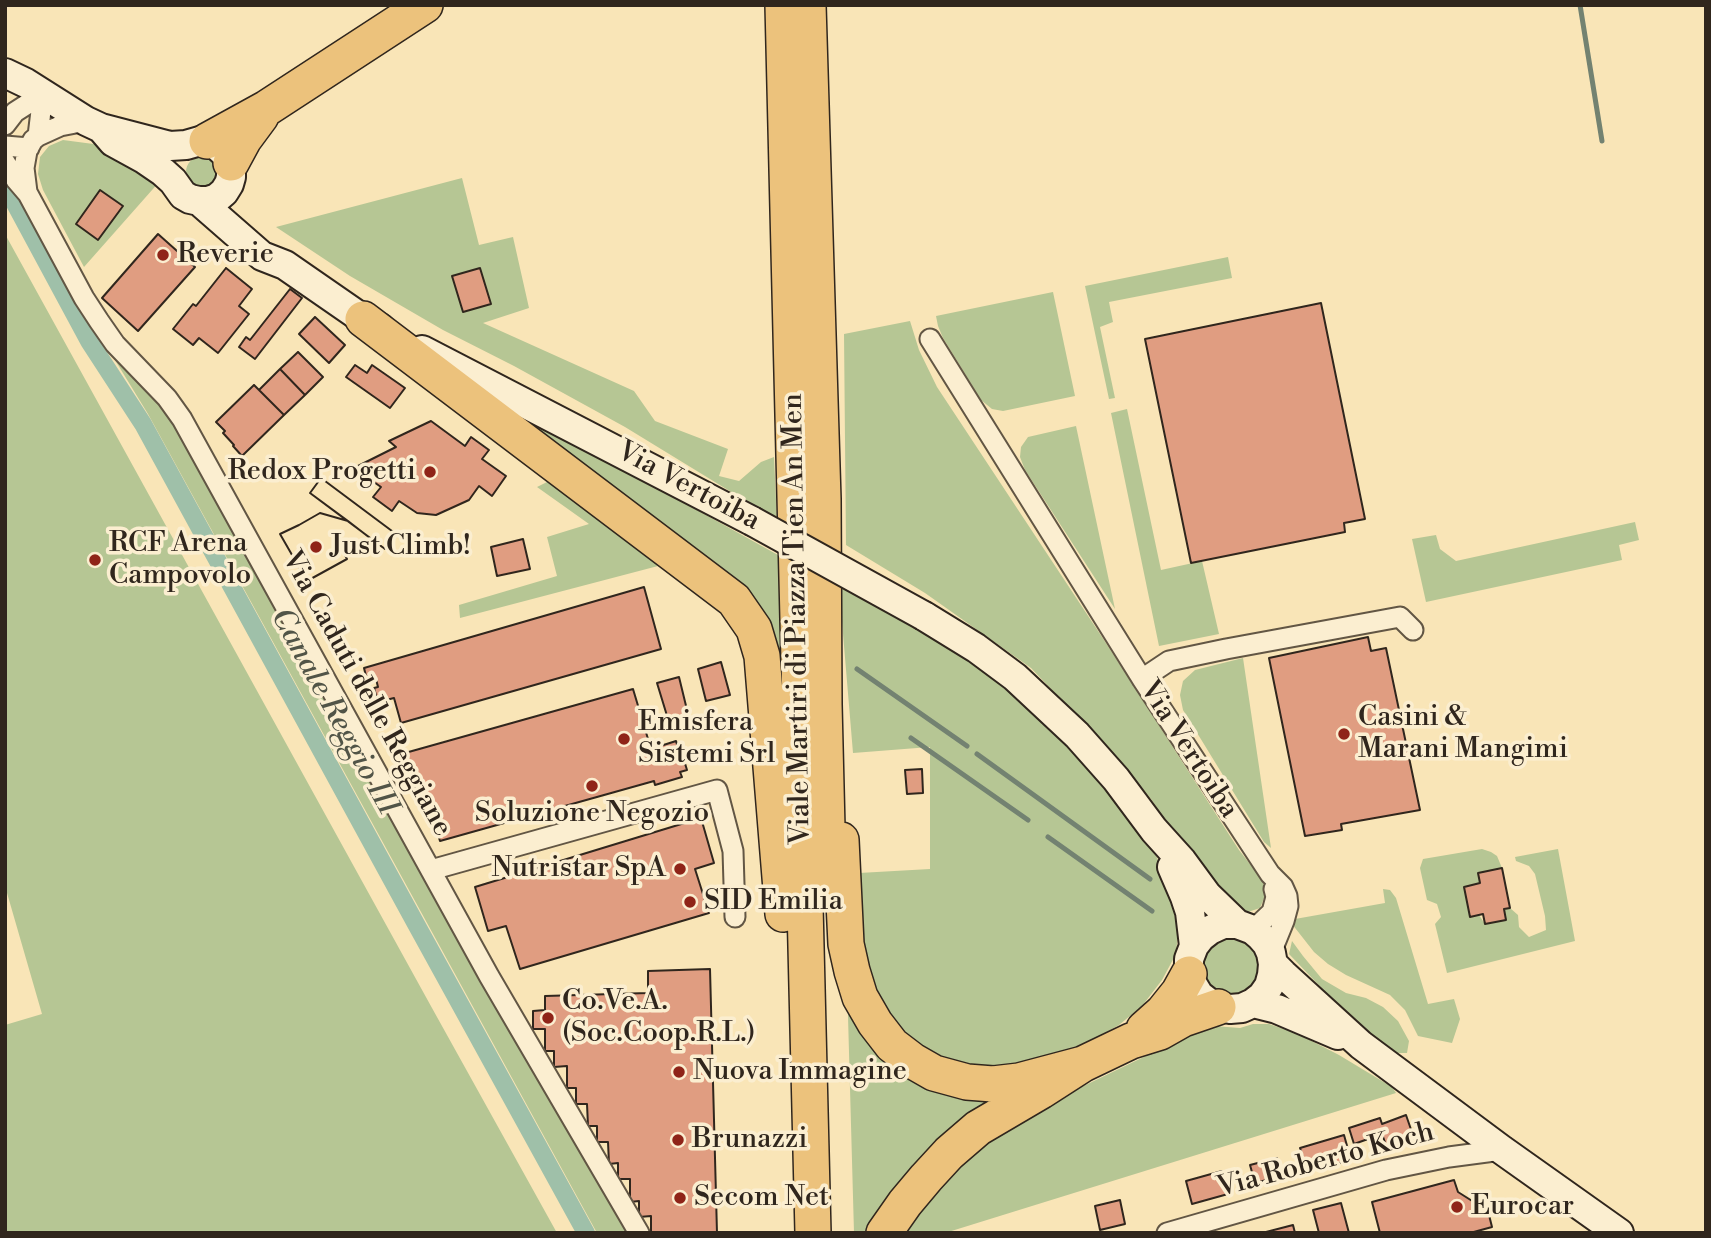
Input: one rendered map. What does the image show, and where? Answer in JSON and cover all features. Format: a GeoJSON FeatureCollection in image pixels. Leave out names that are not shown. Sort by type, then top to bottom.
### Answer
{"type":"FeatureCollection","features":[{"type":"Feature","properties":{"kind":"highway"},"geometry":{"type":"LineString","coordinates":[[213,158],[244,139],[267,108],[425,5]]}},
{"type":"Feature","properties":{"kind":"highway","name":"Viale Martiri di Piazza Tien An Men"},"geometry":{"type":"LineString","coordinates":[[789,7],[823,499],[824,704],[837,1233]]}},
{"type":"Feature","properties":{"kind":"highway","name":"Viale Martiri di Piazza Tien An Men"},"geometry":{"type":"LineString","coordinates":[[789,7],[813,1233]]}},
{"type":"Feature","properties":{"kind":"highway"},"geometry":{"type":"LineString","coordinates":[[363,319],[734,600],[754,629],[762,656],[796,1076],[811,1174]]}},
{"type":"Feature","properties":{"kind":"highway"},"geometry":{"type":"LineString","coordinates":[[824,704],[839,775],[846,944],[860,997],[875,1023],[892,1045],[913,1061],[934,1073],[967,1082],[993,1084],[1019,1081],[1083,1064]]}},
{"type":"Feature","properties":{"kind":"highway"},"geometry":{"type":"LineString","coordinates":[[1131,1041],[1163,1012],[1179,992],[1192,960]]}},
{"type":"Feature","properties":{"kind":"highway"},"geometry":{"type":"LineString","coordinates":[[884,1233],[905,1203],[948,1153],[1005,1111],[1083,1064],[1131,1041],[1160,1032],[1183,1019],[1218,1007]]}},
{"type":"Feature","properties":{"kind":"main road","name":"Via Vertoiba"},"geometry":{"type":"LineString","coordinates":[[5,63],[25,84],[94,125],[113,142],[144,159],[173,181],[183,195],[199,201],[261,256],[285,265]]}},
{"type":"Feature","properties":{"kind":"main road","name":"Via Vertoiba"},"geometry":{"type":"LineString","coordinates":[[94,125],[213,158],[239,215],[254,233],[285,265],[363,319],[752,521],[924,616],[976,648],[1037,695],[1098,757],[1207,895],[1245,927],[1261,936],[1272,958],[1304,995],[1361,1045],[1619,1233]]}},
{"type":"Feature","properties":{"kind":"main road"},"geometry":{"type":"LineString","coordinates":[[173,181],[173,161],[178,152],[213,158],[224,192],[208,201],[199,201]]}},
{"type":"Feature","properties":{"kind":"main road","name":"Via Vertoiba"},"geometry":{"type":"LineString","coordinates":[[1154,830],[1190,912],[1193,985],[1199,995],[1218,1007],[1230,1009],[1253,1003],[1269,986],[1272,958]]}},
{"type":"Feature","properties":{"kind":"main road"},"geometry":{"type":"LineString","coordinates":[[1192,960],[1201,937],[1210,930],[1223,924],[1245,927]]}},
{"type":"Feature","properties":{"kind":"main road","name":"Via Vertoiba"},"geometry":{"type":"LineString","coordinates":[[1253,1003],[1287,1013],[1361,1045]]}},
{"type":"Feature","properties":{"kind":"street"},"geometry":{"type":"LineString","coordinates":[[5,125],[15,112],[25,84]]}},
{"type":"Feature","properties":{"kind":"street","name":"Via Caduti delle Reggiane"},"geometry":{"type":"LineString","coordinates":[[25,84],[33,142],[24,168],[28,194]]}},
{"type":"Feature","properties":{"kind":"street"},"geometry":{"type":"LineString","coordinates":[[5,146],[33,142],[60,126],[94,125]]}},
{"type":"Feature","properties":{"kind":"street","name":"Via Caduti delle Reggiane"},"geometry":{"type":"LineString","coordinates":[[5,162],[28,194],[99,321],[115,344],[167,398],[182,419],[489,976],[639,1233]]}},
{"type":"Feature","properties":{"kind":"street","name":"Via Vertoiba"},"geometry":{"type":"LineString","coordinates":[[930,340],[1142,679],[1270,874],[1283,887],[1288,906],[1272,958]]}},
{"type":"Feature","properties":{"kind":"street"},"geometry":{"type":"LineString","coordinates":[[1142,679],[1169,661],[1400,617],[1413,630]]}},
{"type":"Feature","properties":{"kind":"street"},"geometry":{"type":"LineString","coordinates":[[431,870],[716,790],[733,851],[735,917]]}},
{"type":"Feature","properties":{"kind":"street","name":"Via Vertoiba"},"geometry":{"type":"LineString","coordinates":[[1245,927],[1272,912],[1276,897],[1270,874]]}},
{"type":"Feature","properties":{"kind":"street","name":"Via Roberto Koch"},"geometry":{"type":"LineString","coordinates":[[1167,1233],[1386,1170],[1449,1157],[1502,1150]]}},
{"type":"Feature","properties":{"kind":"green space"},"geometry":{"type":"Polygon","coordinates":[[[63,140],[101,145],[160,181],[84,267],[43,190],[38,174],[40,157],[49,146],[63,140]]]}},
{"type":"Feature","properties":{"kind":"green space"},"geometry":{"type":"Polygon","coordinates":[[[202,156],[213,161],[218,172],[213,183],[202,188],[191,183],[186,172],[191,161],[202,156]]]}},
{"type":"Feature","properties":{"kind":"green space"},"geometry":{"type":"Polygon","coordinates":[[[462,178],[479,245],[513,237],[529,308],[483,323],[634,391],[655,421],[728,449],[719,476],[739,481],[761,462],[774,457],[777,520],[625,427],[443,330],[350,276],[276,227],[462,178]]]}},
{"type":"Feature","properties":{"kind":"green space","name":"RCF Arena Campovolo"},"geometry":{"type":"Polygon","coordinates":[[[5,234],[557,1233],[5,1233],[5,1025],[42,1014],[5,886],[5,234]]]}},
{"type":"Feature","properties":{"kind":"green space"},"geometry":{"type":"Polygon","coordinates":[[[1228,257],[1232,278],[1109,302],[1113,322],[1100,327],[1115,398],[1109,399],[1085,286],[1228,257]]]}},
{"type":"Feature","properties":{"kind":"green space"},"geometry":{"type":"Polygon","coordinates":[[[1053,292],[1075,396],[1003,411],[992,409],[981,400],[943,338],[936,316],[1053,292]]]}},
{"type":"Feature","properties":{"kind":"green space"},"geometry":{"type":"Polygon","coordinates":[[[910,321],[919,350],[937,387],[1239,850],[1260,877],[1267,891],[1260,908],[1245,913],[1214,892],[1151,799],[1114,755],[1031,668],[925,593],[846,545],[844,334],[910,321]]]}},
{"type":"Feature","properties":{"kind":"green space"},"geometry":{"type":"Polygon","coordinates":[[[107,347],[157,401],[189,447],[193,461],[217,505],[226,514],[637,1233],[597,1233],[148,414],[107,347]]]}},
{"type":"Feature","properties":{"kind":"green space"},"geometry":{"type":"Polygon","coordinates":[[[434,364],[778,555],[785,712],[774,636],[434,364]]]}},
{"type":"Feature","properties":{"kind":"green space"},"geometry":{"type":"Polygon","coordinates":[[[1127,409],[1161,570],[1202,561],[1219,634],[1159,646],[1111,413],[1127,409]]]}},
{"type":"Feature","properties":{"kind":"green space"},"geometry":{"type":"Polygon","coordinates":[[[1076,426],[1115,609],[1025,470],[1020,457],[1021,447],[1028,437],[1076,426]]]}},
{"type":"Feature","properties":{"kind":"green space"},"geometry":{"type":"Polygon","coordinates":[[[549,481],[668,565],[664,569],[658,566],[460,618],[459,605],[557,576],[547,537],[589,524],[537,487],[549,481]]]}},
{"type":"Feature","properties":{"kind":"green space"},"geometry":{"type":"Polygon","coordinates":[[[1635,522],[1639,540],[1619,545],[1622,560],[1426,602],[1412,539],[1436,535],[1440,549],[1456,561],[1635,522]]]}},
{"type":"Feature","properties":{"kind":"green space"},"geometry":{"type":"Polygon","coordinates":[[[839,586],[952,645],[1032,704],[1109,792],[1154,851],[1168,882],[1178,933],[1176,954],[1162,980],[1142,1006],[1119,1025],[1065,1055],[972,1073],[919,1049],[888,1018],[870,988],[860,943],[859,873],[930,869],[930,747],[853,753],[839,586]]]}},
{"type":"Feature","properties":{"kind":"green space"},"geometry":{"type":"Polygon","coordinates":[[[1243,658],[1271,848],[1264,842],[1183,710],[1180,695],[1183,681],[1195,670],[1243,658]]]}},
{"type":"Feature","properties":{"kind":"green space"},"geometry":{"type":"Polygon","coordinates":[[[1482,849],[1497,856],[1502,868],[1478,873],[1480,883],[1465,887],[1470,916],[1479,915],[1485,924],[1505,920],[1504,909],[1510,908],[1518,915],[1519,927],[1529,937],[1546,930],[1535,874],[1529,866],[1516,861],[1515,857],[1558,849],[1575,941],[1447,973],[1435,924],[1441,917],[1437,904],[1427,900],[1420,868],[1423,859],[1482,849]]]}},
{"type":"Feature","properties":{"kind":"green space"},"geometry":{"type":"Polygon","coordinates":[[[1383,889],[1390,890],[1396,898],[1428,1004],[1454,999],[1460,1019],[1452,1043],[1418,1036],[1405,1010],[1390,995],[1328,964],[1314,952],[1292,924],[1295,919],[1385,903],[1383,889]]]}},
{"type":"Feature","properties":{"kind":"green space"},"geometry":{"type":"Polygon","coordinates":[[[1233,935],[1260,949],[1258,986],[1232,998],[1212,990],[1205,982],[1202,960],[1213,942],[1233,935]]]}},
{"type":"Feature","properties":{"kind":"green space"},"geometry":{"type":"Polygon","coordinates":[[[1292,941],[1322,979],[1346,993],[1366,998],[1383,1007],[1398,1021],[1409,1041],[1407,1053],[1394,1053],[1333,1006],[1334,1001],[1289,954],[1292,941]]]}},
{"type":"Feature","properties":{"kind":"green space"},"geometry":{"type":"Polygon","coordinates":[[[847,980],[889,1054],[1042,1083],[875,1233],[854,1233],[847,980]]]}},
{"type":"Feature","properties":{"kind":"green space"},"geometry":{"type":"Polygon","coordinates":[[[1253,1024],[1269,1024],[1296,1033],[1339,1055],[1392,1087],[1396,1093],[945,1233],[904,1233],[929,1198],[974,1148],[1044,1105],[1202,1029],[1214,1026],[1240,1028],[1253,1024]]]}},
{"type":"Feature","properties":{"kind":"building"},"geometry":{"type":"Polygon","coordinates":[[[100,190],[123,206],[98,240],[76,224],[100,190]]]}},
{"type":"Feature","properties":{"kind":"building"},"geometry":{"type":"Polygon","coordinates":[[[158,234],[195,267],[138,331],[102,298],[158,234]]]}},
{"type":"Feature","properties":{"kind":"building"},"geometry":{"type":"Polygon","coordinates":[[[226,268],[252,289],[239,306],[249,314],[218,353],[199,338],[193,345],[173,329],[193,304],[196,306],[226,268]]]}},
{"type":"Feature","properties":{"kind":"building"},"geometry":{"type":"Polygon","coordinates":[[[480,268],[491,304],[463,312],[452,276],[480,268]]]}},
{"type":"Feature","properties":{"kind":"building"},"geometry":{"type":"Polygon","coordinates":[[[290,289],[302,298],[255,359],[239,347],[246,337],[250,340],[290,289]]]}},
{"type":"Feature","properties":{"kind":"building"},"geometry":{"type":"Polygon","coordinates":[[[1321,303],[1365,519],[1344,523],[1345,532],[1191,563],[1145,339],[1321,303]]]}},
{"type":"Feature","properties":{"kind":"building"},"geometry":{"type":"Polygon","coordinates":[[[315,317],[345,345],[329,363],[299,334],[315,317]]]}},
{"type":"Feature","properties":{"kind":"building"},"geometry":{"type":"Polygon","coordinates":[[[298,352],[323,377],[305,395],[280,369],[298,352]]]}},
{"type":"Feature","properties":{"kind":"building"},"geometry":{"type":"Polygon","coordinates":[[[355,365],[367,373],[372,365],[405,388],[390,408],[346,377],[355,365]]]}},
{"type":"Feature","properties":{"kind":"building"},"geometry":{"type":"Polygon","coordinates":[[[280,369],[305,395],[284,415],[259,390],[280,369]]]}},
{"type":"Feature","properties":{"kind":"building"},"geometry":{"type":"Polygon","coordinates":[[[254,385],[284,415],[242,456],[216,422],[254,385]]]}},
{"type":"Feature","properties":{"kind":"building","name":"Redox Progetti"},"geometry":{"type":"Polygon","coordinates":[[[431,421],[465,446],[471,437],[489,450],[482,459],[506,476],[492,496],[479,486],[469,500],[436,515],[417,513],[399,501],[392,511],[373,497],[381,487],[354,468],[396,447],[389,441],[431,421]]]}},
{"type":"Feature","properties":{"kind":"building"},"geometry":{"type":"Polygon","coordinates":[[[321,478],[396,534],[385,549],[310,493],[321,478]]]}},
{"type":"Feature","properties":{"kind":"building","name":"Just Climb!"},"geometry":{"type":"Polygon","coordinates":[[[321,478],[396,534],[385,549],[370,538],[358,543],[352,539],[343,551],[347,559],[307,581],[280,534],[320,513],[348,521],[310,493],[321,478]]]}},
{"type":"Feature","properties":{"kind":"building","name":"Just Climb!"},"geometry":{"type":"Polygon","coordinates":[[[320,513],[348,521],[370,538],[358,543],[352,539],[343,551],[347,559],[307,581],[280,534],[320,513]]]}},
{"type":"Feature","properties":{"kind":"building"},"geometry":{"type":"Polygon","coordinates":[[[523,539],[530,569],[497,576],[491,547],[523,539]]]}},
{"type":"Feature","properties":{"kind":"building"},"geometry":{"type":"Polygon","coordinates":[[[644,587],[661,649],[401,723],[394,698],[378,702],[374,688],[378,687],[376,679],[366,676],[364,668],[644,587]]]}},
{"type":"Feature","properties":{"kind":"building","name":"Casini & Marani Mangimi"},"geometry":{"type":"Polygon","coordinates":[[[1368,637],[1371,651],[1386,648],[1420,810],[1341,824],[1342,830],[1305,836],[1269,658],[1368,637]]]}},
{"type":"Feature","properties":{"kind":"building"},"geometry":{"type":"Polygon","coordinates":[[[721,662],[730,695],[706,701],[698,669],[721,662]]]}},
{"type":"Feature","properties":{"kind":"building"},"geometry":{"type":"Polygon","coordinates":[[[679,677],[688,714],[668,719],[657,683],[679,677]]]}},
{"type":"Feature","properties":{"kind":"building"},"geometry":{"type":"Polygon","coordinates":[[[633,689],[651,749],[676,741],[687,770],[680,772],[682,777],[655,785],[654,781],[440,841],[426,797],[418,799],[405,753],[633,689]]]}},
{"type":"Feature","properties":{"kind":"building"},"geometry":{"type":"Polygon","coordinates":[[[922,769],[923,793],[907,794],[905,770],[922,769]]]}},
{"type":"Feature","properties":{"kind":"building"},"geometry":{"type":"Polygon","coordinates":[[[701,818],[714,863],[695,869],[709,913],[520,969],[506,926],[488,931],[475,887],[701,818]]]}},
{"type":"Feature","properties":{"kind":"building"},"geometry":{"type":"Polygon","coordinates":[[[1502,868],[1510,908],[1504,909],[1506,920],[1485,924],[1483,914],[1470,917],[1464,887],[1480,883],[1478,873],[1502,868]]]}},
{"type":"Feature","properties":{"kind":"building"},"geometry":{"type":"Polygon","coordinates":[[[710,969],[717,1233],[651,1233],[651,1216],[639,1217],[639,1201],[630,1202],[630,1179],[618,1179],[618,1163],[609,1164],[608,1142],[597,1142],[597,1126],[588,1126],[587,1104],[576,1104],[576,1088],[567,1088],[567,1066],[554,1067],[554,1051],[545,1051],[545,1029],[533,1029],[533,1011],[545,1010],[545,996],[648,993],[648,971],[710,969]]]}},
{"type":"Feature","properties":{"kind":"building"},"geometry":{"type":"Polygon","coordinates":[[[1406,1115],[1415,1141],[1398,1148],[1397,1144],[1387,1148],[1382,1134],[1354,1144],[1349,1128],[1380,1118],[1382,1124],[1406,1115]]]}},
{"type":"Feature","properties":{"kind":"building"},"geometry":{"type":"Polygon","coordinates":[[[1344,1135],[1351,1160],[1307,1171],[1300,1148],[1344,1135]]]}},
{"type":"Feature","properties":{"kind":"building"},"geometry":{"type":"Polygon","coordinates":[[[1277,1158],[1282,1176],[1255,1183],[1250,1165],[1277,1158]]]}},
{"type":"Feature","properties":{"kind":"building"},"geometry":{"type":"Polygon","coordinates":[[[1222,1171],[1228,1194],[1192,1204],[1186,1181],[1222,1171]]]}},
{"type":"Feature","properties":{"kind":"building"},"geometry":{"type":"Polygon","coordinates":[[[1454,1180],[1458,1192],[1488,1211],[1492,1227],[1470,1233],[1380,1233],[1372,1202],[1454,1180]]]}},
{"type":"Feature","properties":{"kind":"building"},"geometry":{"type":"Polygon","coordinates":[[[1120,1200],[1125,1224],[1100,1230],[1095,1206],[1120,1200]]]}},
{"type":"Feature","properties":{"kind":"building"},"geometry":{"type":"Polygon","coordinates":[[[1341,1203],[1349,1233],[1319,1233],[1313,1210],[1341,1203]]]}},
{"type":"Feature","properties":{"kind":"building"},"geometry":{"type":"Polygon","coordinates":[[[1293,1225],[1295,1233],[1266,1232],[1293,1225]]]}},
{"type":"Feature","properties":{"kind":"waterway"},"geometry":{"type":"LineString","coordinates":[[1580,5],[1602,141]]}},
{"type":"Feature","properties":{"kind":"waterway","name":"Canale Reggio III"},"geometry":{"type":"LineString","coordinates":[[5,185],[89,341],[143,424],[586,1233]]}},
{"type":"Feature","properties":{"kind":"waterway"},"geometry":{"type":"LineString","coordinates":[[857,669],[967,746]]}},
{"type":"Feature","properties":{"kind":"waterway"},"geometry":{"type":"LineString","coordinates":[[911,738],[1028,820]]}},
{"type":"Feature","properties":{"kind":"waterway"},"geometry":{"type":"LineString","coordinates":[[977,754],[1150,879]]}},
{"type":"Feature","properties":{"kind":"waterway"},"geometry":{"type":"LineString","coordinates":[[1048,837],[1152,911]]}},
{"type":"Feature","properties":{"kind":"place","name":"Reverie"},"geometry":{"type":"Point","coordinates":[163,255]}},
{"type":"Feature","properties":{"kind":"place","name":"Redox Progetti"},"geometry":{"type":"Point","coordinates":[430,472]}},
{"type":"Feature","properties":{"kind":"place","name":"Just Climb!"},"geometry":{"type":"Point","coordinates":[316,547]}},
{"type":"Feature","properties":{"kind":"place","name":"RCF Arena Campovolo"},"geometry":{"type":"Point","coordinates":[95,560]}},
{"type":"Feature","properties":{"kind":"place","name":"Casini & Marani Mangimi"},"geometry":{"type":"Point","coordinates":[1344,734]}},
{"type":"Feature","properties":{"kind":"place","name":"Emisfera Sistemi Srl"},"geometry":{"type":"Point","coordinates":[624,739]}},
{"type":"Feature","properties":{"kind":"place","name":"Soluzione Negozio"},"geometry":{"type":"Point","coordinates":[592,786]}},
{"type":"Feature","properties":{"kind":"place","name":"Nutristar SpA"},"geometry":{"type":"Point","coordinates":[680,869]}},
{"type":"Feature","properties":{"kind":"place","name":"SID Emilia"},"geometry":{"type":"Point","coordinates":[690,902]}},
{"type":"Feature","properties":{"kind":"place","name":"Co.Ve.A. (Soc.Coop.R.L.)"},"geometry":{"type":"Point","coordinates":[548,1018]}},
{"type":"Feature","properties":{"kind":"place","name":"Nuova Immagine"},"geometry":{"type":"Point","coordinates":[679,1072]}},
{"type":"Feature","properties":{"kind":"place","name":"Brunazzi"},"geometry":{"type":"Point","coordinates":[678,1140]}},
{"type":"Feature","properties":{"kind":"place","name":"Secom Net"},"geometry":{"type":"Point","coordinates":[680,1198]}},
{"type":"Feature","properties":{"kind":"place","name":"Eurocar"},"geometry":{"type":"Point","coordinates":[1457,1207]}}]}
